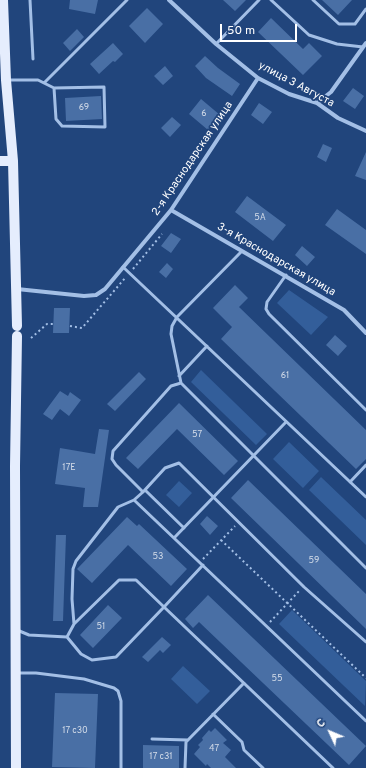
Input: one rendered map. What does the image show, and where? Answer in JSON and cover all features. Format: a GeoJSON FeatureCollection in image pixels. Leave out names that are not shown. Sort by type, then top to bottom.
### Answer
{"type":"FeatureCollection","features":[{"type":"Feature","properties":{"kind":"main road"},"geometry":{"type":"LineString","coordinates":[[3,0],[6,80],[13,161],[17,289],[15,630],[16,768]]}},
{"type":"Feature","properties":{"kind":"main road"},"geometry":{"type":"LineString","coordinates":[[0,161],[13,161]]}},
{"type":"Feature","properties":{"kind":"street","name":"улица 3 Августа"},"geometry":{"type":"LineString","coordinates":[[169,0],[216,44],[258,78],[289,94],[317,104],[338,118],[366,131]]}},
{"type":"Feature","properties":{"kind":"street"},"geometry":{"type":"LineString","coordinates":[[317,104],[332,92],[366,43]]}},
{"type":"Feature","properties":{"kind":"street","name":"2-я Краснодарская улица"},"geometry":{"type":"LineString","coordinates":[[17,289],[84,296],[96,295],[105,289],[171,210],[258,78]]}},
{"type":"Feature","properties":{"kind":"street","name":"3-я Краснодарская улица"},"geometry":{"type":"LineString","coordinates":[[171,210],[241,252],[286,275],[344,310],[366,333]]}},
{"type":"Feature","properties":{"kind":"lane"},"geometry":{"type":"LineString","coordinates":[[30,0],[33,59]]}},
{"type":"Feature","properties":{"kind":"lane"},"geometry":{"type":"LineString","coordinates":[[45,82],[126,0]]}},
{"type":"Feature","properties":{"kind":"lane"},"geometry":{"type":"LineString","coordinates":[[216,44],[259,0]]}},
{"type":"Feature","properties":{"kind":"lane"},"geometry":{"type":"LineString","coordinates":[[271,0],[309,35],[337,44],[363,47]]}},
{"type":"Feature","properties":{"kind":"lane"},"geometry":{"type":"LineString","coordinates":[[313,0],[339,24],[354,24],[366,8]]}},
{"type":"Feature","properties":{"kind":"lane"},"geometry":{"type":"LineString","coordinates":[[6,80],[38,80],[45,82],[54,88],[104,87],[105,127],[62,126],[56,119],[54,88]]}},
{"type":"Feature","properties":{"kind":"lane"},"geometry":{"type":"LineString","coordinates":[[241,252],[177,318],[172,326],[171,334],[181,383],[366,568]]}},
{"type":"Feature","properties":{"kind":"lane"},"geometry":{"type":"LineString","coordinates":[[124,267],[366,497]]}},
{"type":"Feature","properties":{"kind":"lane"},"geometry":{"type":"LineString","coordinates":[[286,275],[267,302],[266,309],[269,314],[366,410]]}},
{"type":"Feature","properties":{"kind":"lane"},"geometry":{"type":"LineString","coordinates":[[179,376],[207,346]]}},
{"type":"Feature","properties":{"kind":"lane"},"geometry":{"type":"LineString","coordinates":[[181,383],[171,386],[113,451],[112,459],[116,465],[184,528]]}},
{"type":"Feature","properties":{"kind":"lane"},"geometry":{"type":"LineString","coordinates":[[174,538],[286,422]]}},
{"type":"Feature","properties":{"kind":"lane"},"geometry":{"type":"LineString","coordinates":[[74,624],[72,600],[73,569],[76,561],[118,507],[134,500],[165,468],[179,462],[215,496],[238,522],[304,586],[366,642]]}},
{"type":"Feature","properties":{"kind":"lane"},"geometry":{"type":"LineString","coordinates":[[350,482],[366,465]]}},
{"type":"Feature","properties":{"kind":"lane"},"geometry":{"type":"LineString","coordinates":[[134,500],[366,721]]}},
{"type":"Feature","properties":{"kind":"lane"},"geometry":{"type":"LineString","coordinates":[[15,630],[29,635],[67,637],[81,654],[92,660],[116,658],[203,565]]}},
{"type":"Feature","properties":{"kind":"lane"},"geometry":{"type":"LineString","coordinates":[[67,637],[74,624],[119,580],[136,580],[333,768]]}},
{"type":"Feature","properties":{"kind":"lane"},"geometry":{"type":"LineString","coordinates":[[15,673],[36,673],[84,679],[114,688],[118,691],[121,701],[121,768]]}},
{"type":"Feature","properties":{"kind":"lane"},"geometry":{"type":"LineString","coordinates":[[185,768],[186,742],[244,683]]}},
{"type":"Feature","properties":{"kind":"lane"},"geometry":{"type":"LineString","coordinates":[[213,714],[242,742],[244,750],[262,768]]}},
{"type":"Feature","properties":{"kind":"lane"},"geometry":{"type":"LineString","coordinates":[[152,739],[188,740]]}},
{"type":"Feature","properties":{"kind":"path"},"geometry":{"type":"LineString","coordinates":[[31,338],[47,324],[54,324]]}},
{"type":"Feature","properties":{"kind":"path"},"geometry":{"type":"LineString","coordinates":[[200,562],[238,522]]}},
{"type":"Feature","properties":{"kind":"path"},"geometry":{"type":"LineString","coordinates":[[221,540],[366,678]]}},
{"type":"Feature","properties":{"kind":"path"},"geometry":{"type":"LineString","coordinates":[[266,626],[304,586]]}},
{"type":"Feature","properties":{"kind":"shaded area"},"geometry":{"type":"Polygon","coordinates":[[[289,290],[328,317],[311,335],[277,303],[289,290]]]}},
{"type":"Feature","properties":{"kind":"shaded area"},"geometry":{"type":"Polygon","coordinates":[[[201,370],[267,434],[256,445],[191,382],[201,370]]]}},
{"type":"Feature","properties":{"kind":"shaded area"},"geometry":{"type":"Polygon","coordinates":[[[289,442],[319,471],[303,488],[273,459],[289,442]]]}},
{"type":"Feature","properties":{"kind":"shaded area"},"geometry":{"type":"Polygon","coordinates":[[[321,477],[366,520],[366,545],[309,490],[321,477]]]}},
{"type":"Feature","properties":{"kind":"shaded area"},"geometry":{"type":"Polygon","coordinates":[[[179,481],[192,493],[179,507],[166,495],[179,481]]]}},
{"type":"Feature","properties":{"kind":"shaded area"},"geometry":{"type":"Polygon","coordinates":[[[292,610],[366,681],[365,706],[279,624],[292,610]]]}},
{"type":"Feature","properties":{"kind":"shaded area"},"geometry":{"type":"Polygon","coordinates":[[[183,666],[210,691],[197,704],[171,679],[183,666]]]}},
{"type":"Feature","properties":{"kind":"building"},"geometry":{"type":"Polygon","coordinates":[[[70,0],[98,0],[95,14],[69,9],[70,0]]]}},
{"type":"Feature","properties":{"kind":"building"},"geometry":{"type":"Polygon","coordinates":[[[223,0],[246,0],[235,11],[223,0]]]}},
{"type":"Feature","properties":{"kind":"building"},"geometry":{"type":"Polygon","coordinates":[[[322,0],[352,0],[338,15],[322,0]]]}},
{"type":"Feature","properties":{"kind":"building"},"geometry":{"type":"Polygon","coordinates":[[[147,8],[163,24],[145,43],[129,26],[147,8]]]}},
{"type":"Feature","properties":{"kind":"building"},"geometry":{"type":"Polygon","coordinates":[[[271,18],[303,49],[309,43],[322,56],[303,75],[258,32],[271,18]]]}},
{"type":"Feature","properties":{"kind":"building"},"geometry":{"type":"Polygon","coordinates":[[[77,29],[84,37],[70,51],[63,43],[77,29]]]}},
{"type":"Feature","properties":{"kind":"building"},"geometry":{"type":"Polygon","coordinates":[[[113,43],[123,54],[99,74],[90,64],[113,43]]]}},
{"type":"Feature","properties":{"kind":"building"},"geometry":{"type":"Polygon","coordinates":[[[205,56],[218,68],[240,84],[232,96],[206,78],[195,66],[205,56]]]}},
{"type":"Feature","properties":{"kind":"building"},"geometry":{"type":"Polygon","coordinates":[[[165,66],[173,76],[163,85],[154,76],[165,66]]]}},
{"type":"Feature","properties":{"kind":"building"},"geometry":{"type":"Polygon","coordinates":[[[353,88],[364,96],[355,109],[343,101],[353,88]]]}},
{"type":"Feature","properties":{"kind":"building"},"geometry":{"type":"Polygon","coordinates":[[[101,96],[102,119],[66,121],[65,98],[101,96]]]}},
{"type":"Feature","properties":{"kind":"building"},"geometry":{"type":"Polygon","coordinates":[[[201,99],[220,115],[208,130],[189,114],[201,99]]]}},
{"type":"Feature","properties":{"kind":"building"},"geometry":{"type":"Polygon","coordinates":[[[259,103],[272,112],[263,124],[251,115],[259,103]]]}},
{"type":"Feature","properties":{"kind":"building"},"geometry":{"type":"Polygon","coordinates":[[[172,117],[181,125],[170,137],[161,128],[172,117]]]}},
{"type":"Feature","properties":{"kind":"building"},"geometry":{"type":"Polygon","coordinates":[[[323,144],[332,148],[326,162],[317,157],[323,144]]]}},
{"type":"Feature","properties":{"kind":"building"},"geometry":{"type":"Polygon","coordinates":[[[366,152],[366,180],[355,176],[366,152]]]}},
{"type":"Feature","properties":{"kind":"building"},"geometry":{"type":"Polygon","coordinates":[[[247,196],[286,225],[273,241],[235,212],[247,196]]]}},
{"type":"Feature","properties":{"kind":"building"},"geometry":{"type":"Polygon","coordinates":[[[337,209],[366,230],[366,254],[325,225],[337,209]]]}},
{"type":"Feature","properties":{"kind":"building"},"geometry":{"type":"Polygon","coordinates":[[[171,233],[181,239],[171,253],[161,246],[171,233]]]}},
{"type":"Feature","properties":{"kind":"building"},"geometry":{"type":"Polygon","coordinates":[[[302,246],[315,257],[307,266],[295,255],[302,246]]]}},
{"type":"Feature","properties":{"kind":"building"},"geometry":{"type":"Polygon","coordinates":[[[167,263],[173,269],[166,278],[159,272],[167,263]]]}},
{"type":"Feature","properties":{"kind":"building"},"geometry":{"type":"Polygon","coordinates":[[[235,285],[248,298],[239,307],[366,430],[366,459],[356,469],[221,339],[232,327],[213,308],[235,285]]]}},
{"type":"Feature","properties":{"kind":"building"},"geometry":{"type":"Polygon","coordinates":[[[54,308],[70,308],[69,333],[53,333],[54,308]]]}},
{"type":"Feature","properties":{"kind":"building"},"geometry":{"type":"Polygon","coordinates":[[[335,335],[347,346],[338,356],[326,345],[335,335]]]}},
{"type":"Feature","properties":{"kind":"building"},"geometry":{"type":"Polygon","coordinates":[[[139,372],[146,379],[115,411],[107,404],[139,372]]]}},
{"type":"Feature","properties":{"kind":"building"},"geometry":{"type":"Polygon","coordinates":[[[60,391],[68,396],[70,392],[81,400],[69,416],[60,409],[52,420],[43,414],[60,391]]]}},
{"type":"Feature","properties":{"kind":"building"},"geometry":{"type":"Polygon","coordinates":[[[179,403],[238,461],[224,475],[177,429],[138,469],[126,458],[179,403]]]}},
{"type":"Feature","properties":{"kind":"building"},"geometry":{"type":"Polygon","coordinates":[[[99,429],[109,430],[98,507],[83,507],[85,488],[55,484],[60,448],[95,454],[99,429]]]}},
{"type":"Feature","properties":{"kind":"building"},"geometry":{"type":"Polygon","coordinates":[[[248,480],[366,594],[366,629],[231,498],[248,480]]]}},
{"type":"Feature","properties":{"kind":"building"},"geometry":{"type":"Polygon","coordinates":[[[207,516],[218,526],[210,535],[200,524],[207,516]]]}},
{"type":"Feature","properties":{"kind":"building"},"geometry":{"type":"Polygon","coordinates":[[[127,517],[137,526],[139,524],[187,569],[171,586],[128,545],[92,583],[77,569],[127,517]]]}},
{"type":"Feature","properties":{"kind":"building"},"geometry":{"type":"Polygon","coordinates":[[[56,535],[66,535],[63,621],[53,621],[56,535]]]}},
{"type":"Feature","properties":{"kind":"building"},"geometry":{"type":"Polygon","coordinates":[[[208,595],[366,746],[349,765],[199,622],[193,628],[185,619],[208,595]]]}},
{"type":"Feature","properties":{"kind":"building"},"geometry":{"type":"Polygon","coordinates":[[[108,605],[122,618],[93,648],[80,635],[108,605]]]}},
{"type":"Feature","properties":{"kind":"building"},"geometry":{"type":"Polygon","coordinates":[[[162,637],[171,645],[163,653],[160,650],[148,662],[142,657],[162,637]]]}},
{"type":"Feature","properties":{"kind":"building"},"geometry":{"type":"Polygon","coordinates":[[[55,693],[98,694],[95,768],[52,767],[55,693]]]}},
{"type":"Feature","properties":{"kind":"building"},"geometry":{"type":"Polygon","coordinates":[[[215,728],[227,740],[223,743],[231,750],[225,757],[236,768],[211,768],[207,764],[206,766],[194,754],[200,747],[198,745],[203,740],[202,738],[209,730],[211,732],[215,728]]]}},
{"type":"Feature","properties":{"kind":"building"},"geometry":{"type":"Polygon","coordinates":[[[143,745],[179,746],[179,768],[143,768],[143,745]]]}}]}
